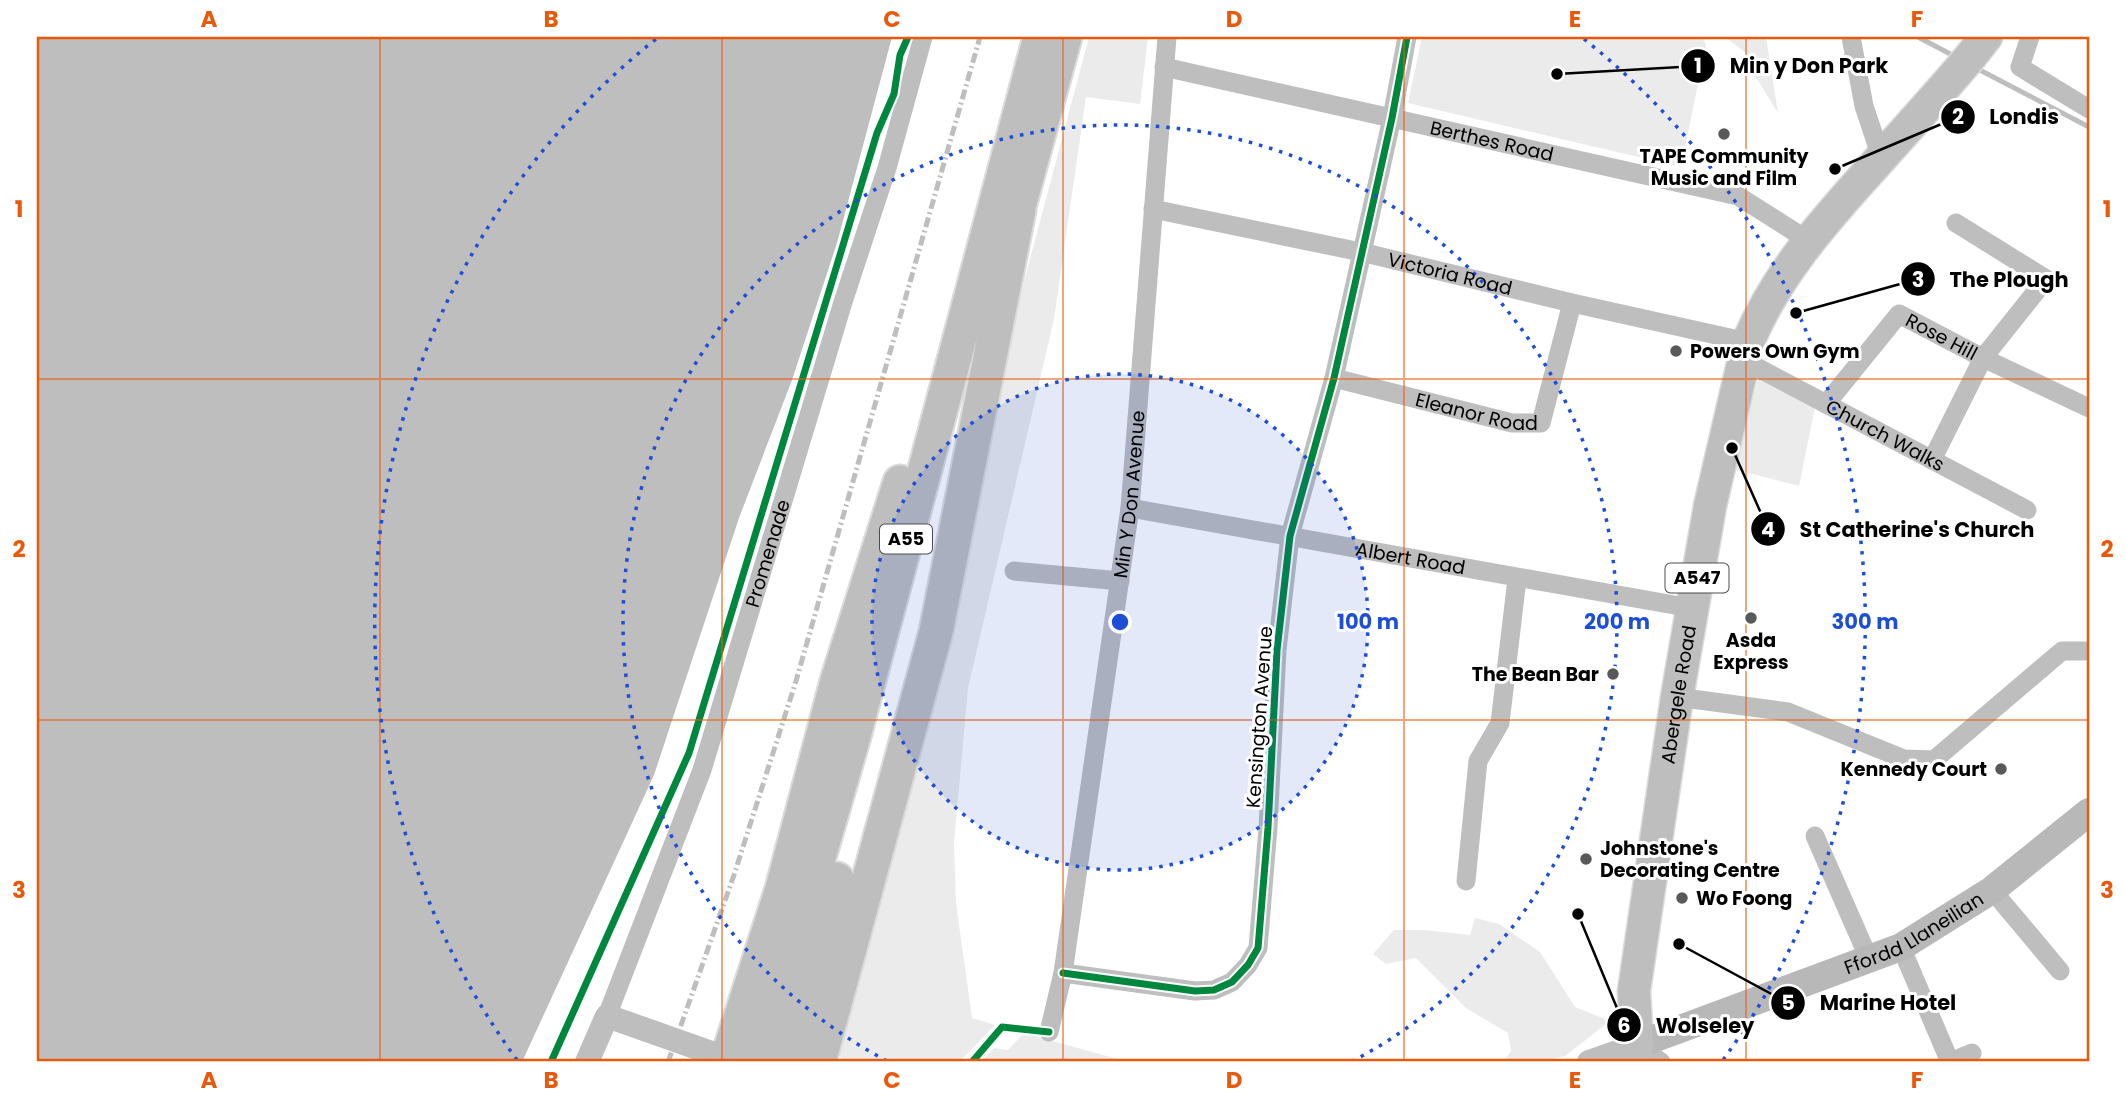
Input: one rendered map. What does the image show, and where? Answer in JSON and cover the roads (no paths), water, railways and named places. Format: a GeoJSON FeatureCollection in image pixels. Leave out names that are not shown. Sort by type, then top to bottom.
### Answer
{"type":"FeatureCollection","features":[{"type":"Feature","properties":{"kind":"highway","name":"A55"},"geometry":{"type":"LineString","coordinates":[[1010,194],[1040,37]]}},
{"type":"Feature","properties":{"kind":"highway","name":"A55"},"geometry":{"type":"LineString","coordinates":[[784,1055],[854,736],[1010,194],[1065,37]]}},
{"type":"Feature","properties":{"kind":"highway"},"geometry":{"type":"LineString","coordinates":[[784,1055],[936,632],[1010,194]]}},
{"type":"Feature","properties":{"kind":"highway"},"geometry":{"type":"LineString","coordinates":[[730,1061],[782,889],[837,681],[877,551],[1010,194]]}},
{"type":"Feature","properties":{"kind":"main road","name":"Abergele Road"},"geometry":{"type":"LineString","coordinates":[[1645,1056],[1634,991],[1691,608],[1710,506],[1746,351],[1758,319],[1776,287],[1809,241],[1972,54]]}},
{"type":"Feature","properties":{"kind":"main road","name":"Ffordd Llaneilian"},"geometry":{"type":"LineString","coordinates":[[1645,1056],[1901,947],[1992,890],[2088,816]]}},
{"type":"Feature","properties":{"kind":"street","name":"Promenade"},"geometry":{"type":"LineString","coordinates":[[586,1062],[607,1016],[702,770],[843,302],[887,168],[923,37]]}},
{"type":"Feature","properties":{"kind":"street","name":"Min Y Don Avenue"},"geometry":{"type":"LineString","coordinates":[[1049,1032],[1063,973],[1130,508],[1167,37]]}},
{"type":"Feature","properties":{"kind":"street","name":"Kensington Avenue"},"geometry":{"type":"LineString","coordinates":[[1063,973],[1195,991],[1214,990],[1232,982],[1248,965],[1258,948],[1268,828],[1277,650],[1290,536],[1334,378],[1392,118],[1407,37]]}},
{"type":"Feature","properties":{"kind":"street"},"geometry":{"type":"LineString","coordinates":[[1851,37],[1864,106],[1881,157]]}},
{"type":"Feature","properties":{"kind":"street"},"geometry":{"type":"LineString","coordinates":[[2030,37],[2020,67],[2089,109]]}},
{"type":"Feature","properties":{"kind":"street","name":"Berthes Road"},"geometry":{"type":"LineString","coordinates":[[1164,67],[1738,196],[1809,241]]}},
{"type":"Feature","properties":{"kind":"street","name":"Victoria Road"},"geometry":{"type":"LineString","coordinates":[[1153,209],[1361,252],[1572,303],[1746,351]]}},
{"type":"Feature","properties":{"kind":"street"},"geometry":{"type":"LineString","coordinates":[[1932,460],[1983,358],[2046,279],[1956,223]]}},
{"type":"Feature","properties":{"kind":"street","name":"Eleanor Road"},"geometry":{"type":"LineString","coordinates":[[1334,378],[1512,423],[1541,423],[1572,303]]}},
{"type":"Feature","properties":{"kind":"street","name":"Rose Hill"},"geometry":{"type":"LineString","coordinates":[[1826,404],[1899,314],[1983,358],[2089,408]]}},
{"type":"Feature","properties":{"kind":"street","name":"Church Walks"},"geometry":{"type":"LineString","coordinates":[[1746,351],[1826,404],[2027,510]]}},
{"type":"Feature","properties":{"kind":"street","name":"Albert Road"},"geometry":{"type":"LineString","coordinates":[[1130,508],[1691,608]]}},
{"type":"Feature","properties":{"kind":"street"},"geometry":{"type":"LineString","coordinates":[[1014,571],[1120,581]]}},
{"type":"Feature","properties":{"kind":"street"},"geometry":{"type":"LineString","coordinates":[[1466,881],[1478,761],[1500,723],[1517,579]]}},
{"type":"Feature","properties":{"kind":"street"},"geometry":{"type":"LineString","coordinates":[[1677,697],[1788,712],[1904,759],[1934,760],[2062,651],[2089,651]]}},
{"type":"Feature","properties":{"kind":"street"},"geometry":{"type":"LineString","coordinates":[[1815,836],[1869,959]]}},
{"type":"Feature","properties":{"kind":"street"},"geometry":{"type":"LineString","coordinates":[[1992,890],[2060,971]]}},
{"type":"Feature","properties":{"kind":"street"},"geometry":{"type":"LineString","coordinates":[[1901,947],[1950,1062],[1972,1053]]}},
{"type":"Feature","properties":{"kind":"street"},"geometry":{"type":"LineString","coordinates":[[607,1016],[730,1061]]}},
{"type":"Feature","properties":{"kind":"street"},"geometry":{"type":"LineString","coordinates":[[1589,1062],[1645,1056]]}},
{"type":"Feature","properties":{"kind":"waterway"},"geometry":{"type":"LineString","coordinates":[[1918,37],[1956,57]]}},
{"type":"Feature","properties":{"kind":"waterway"},"geometry":{"type":"LineString","coordinates":[[1974,67],[2089,127]]}},
{"type":"Feature","properties":{"kind":"railway"},"geometry":{"type":"LineString","coordinates":[[668,1062],[734,875],[796,681],[980,37]]}},
{"type":"Feature","properties":{"kind":"place","name":"Min y Don Park"},"geometry":{"type":"Point","coordinates":[1557,74]}},
{"type":"Feature","properties":{"kind":"place","name":"TAPE Community Music and Film"},"geometry":{"type":"Point","coordinates":[1724,134]}},
{"type":"Feature","properties":{"kind":"place","name":"Londis"},"geometry":{"type":"Point","coordinates":[1835,169]}},
{"type":"Feature","properties":{"kind":"place","name":"The Plough"},"geometry":{"type":"Point","coordinates":[1796,313]}},
{"type":"Feature","properties":{"kind":"place","name":"Powers Own Gym"},"geometry":{"type":"Point","coordinates":[1676,351]}},
{"type":"Feature","properties":{"kind":"place","name":"St Catherine's Church"},"geometry":{"type":"Point","coordinates":[1732,448]}},
{"type":"Feature","properties":{"kind":"place","name":"Asda Express"},"geometry":{"type":"Point","coordinates":[1751,618]}},
{"type":"Feature","properties":{"kind":"place","name":"The Bean Bar"},"geometry":{"type":"Point","coordinates":[1613,674]}},
{"type":"Feature","properties":{"kind":"place","name":"Kennedy Court"},"geometry":{"type":"Point","coordinates":[2001,769]}},
{"type":"Feature","properties":{"kind":"place","name":"Johnstone's Decorating Centre"},"geometry":{"type":"Point","coordinates":[1586,859]}},
{"type":"Feature","properties":{"kind":"place","name":"Wo Foong"},"geometry":{"type":"Point","coordinates":[1682,898]}},
{"type":"Feature","properties":{"kind":"place","name":"Wolseley"},"geometry":{"type":"Point","coordinates":[1578,914]}},
{"type":"Feature","properties":{"kind":"place","name":"Marine Hotel"},"geometry":{"type":"Point","coordinates":[1679,944]}}]}
